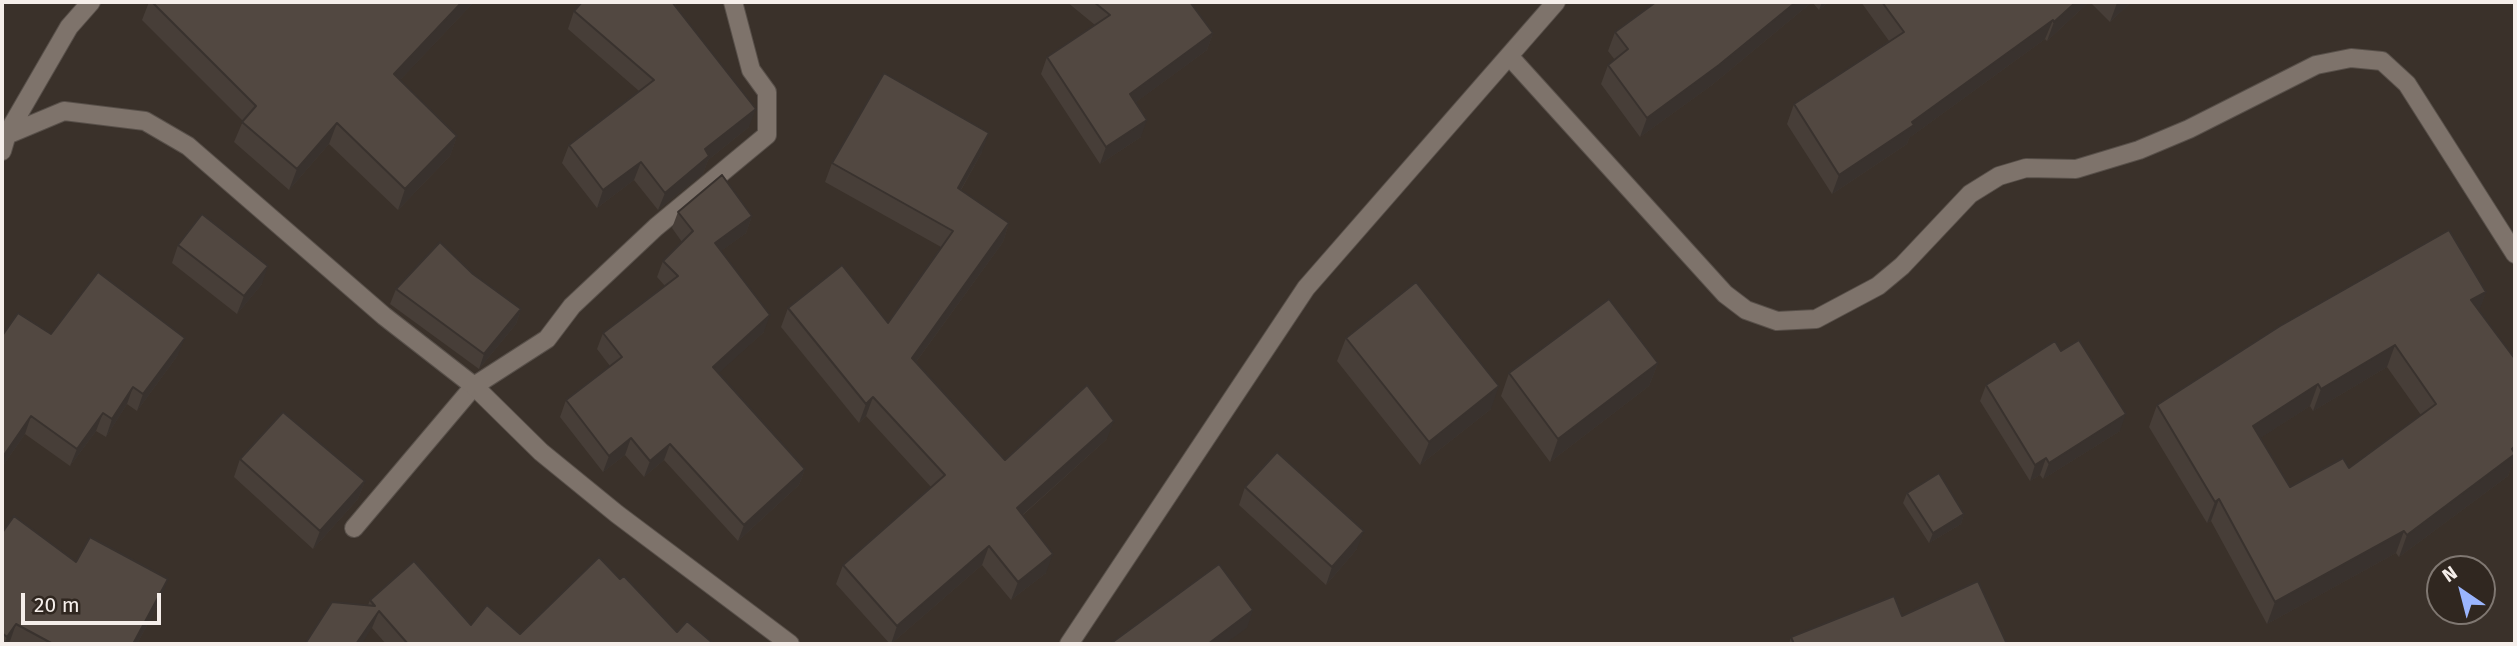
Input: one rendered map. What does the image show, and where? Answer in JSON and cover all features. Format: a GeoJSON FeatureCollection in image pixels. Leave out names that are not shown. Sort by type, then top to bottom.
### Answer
{"type":"FeatureCollection","features":[{"type":"Feature","properties":{"kind":"street"},"geometry":{"type":"LineString","coordinates":[[4,140],[69,27],[91,2]]}},
{"type":"Feature","properties":{"kind":"street"},"geometry":{"type":"LineString","coordinates":[[354,528],[474,386],[547,339],[572,306],[656,228],[767,135],[766,92],[751,69],[733,2]]}},
{"type":"Feature","properties":{"kind":"street"},"geometry":{"type":"LineString","coordinates":[[1069,644],[1306,288],[1364,218],[1510,57],[1556,2]]}},
{"type":"Feature","properties":{"kind":"street"},"geometry":{"type":"LineString","coordinates":[[1510,57],[1725,294],[1746,310],[1777,321],[1816,318],[1850,303],[1878,286],[1902,266],[1970,194],[1999,176],[2026,168],[2076,169],[2129,154],[2189,130],[2316,65],[2351,58],[2382,61],[2407,84],[2515,254]]}},
{"type":"Feature","properties":{"kind":"street"},"geometry":{"type":"LineString","coordinates":[[4,140],[64,111],[145,121],[188,146],[384,316],[474,386],[541,452],[617,514],[790,644]]}},
{"type":"Feature","properties":{"kind":"building"},"geometry":{"type":"Polygon","coordinates":[[[152,2],[462,2],[394,74],[457,136],[405,189],[337,123],[297,169],[242,122],[256,106],[152,2]]]}},
{"type":"Feature","properties":{"kind":"building"},"geometry":{"type":"Polygon","coordinates":[[[582,2],[672,2],[756,109],[705,149],[709,156],[665,193],[641,162],[603,190],[569,145],[654,80],[574,11],[582,2]]]}},
{"type":"Feature","properties":{"kind":"building"},"geometry":{"type":"Polygon","coordinates":[[[1094,2],[1190,2],[1213,33],[1130,94],[1147,120],[1106,147],[1047,57],[1110,15],[1094,2]]]}},
{"type":"Feature","properties":{"kind":"building"},"geometry":{"type":"Polygon","coordinates":[[[1656,2],[1796,2],[1719,65],[1647,118],[1608,65],[1628,49],[1615,32],[1656,2]]]}},
{"type":"Feature","properties":{"kind":"building"},"geometry":{"type":"Polygon","coordinates":[[[1882,2],[2076,2],[2054,22],[2053,20],[1912,122],[1914,125],[1839,175],[1794,104],[1904,32],[1882,2]]]}},
{"type":"Feature","properties":{"kind":"building"},"geometry":{"type":"Polygon","coordinates":[[[884,73],[989,133],[958,188],[1009,223],[912,358],[1005,460],[1087,385],[1114,421],[1017,508],[1053,554],[1018,582],[989,546],[897,626],[843,565],[945,475],[873,397],[866,404],[788,308],[842,265],[888,323],[953,231],[832,163],[884,73]]]}},
{"type":"Feature","properties":{"kind":"building"},"geometry":{"type":"Polygon","coordinates":[[[722,175],[752,216],[715,243],[770,315],[713,367],[805,469],[744,525],[670,444],[650,461],[631,438],[609,456],[566,400],[622,357],[603,333],[678,276],[663,261],[693,231],[678,212],[722,175]]]}},
{"type":"Feature","properties":{"kind":"building"},"geometry":{"type":"Polygon","coordinates":[[[202,214],[268,266],[244,296],[178,245],[202,214]]]}},
{"type":"Feature","properties":{"kind":"building"},"geometry":{"type":"Polygon","coordinates":[[[2449,230],[2486,292],[2471,300],[2515,359],[2515,446],[2512,449],[2515,454],[2407,535],[2404,531],[2275,602],[2219,499],[2215,502],[2157,405],[2280,326],[2449,230]],[[2395,345],[2321,389],[2318,384],[2253,426],[2290,487],[2343,458],[2349,468],[2436,404],[2395,345]]]}},
{"type":"Feature","properties":{"kind":"building"},"geometry":{"type":"Polygon","coordinates":[[[440,242],[473,274],[521,309],[484,354],[396,289],[440,242]]]}},
{"type":"Feature","properties":{"kind":"building"},"geometry":{"type":"Polygon","coordinates":[[[98,272],[185,338],[143,394],[133,387],[112,419],[103,413],[77,449],[31,416],[2,458],[2,336],[18,313],[51,334],[98,272]]]}},
{"type":"Feature","properties":{"kind":"building"},"geometry":{"type":"Polygon","coordinates":[[[1416,282],[1499,386],[1429,442],[1346,338],[1416,282]]]}},
{"type":"Feature","properties":{"kind":"building"},"geometry":{"type":"Polygon","coordinates":[[[1609,299],[1658,363],[1558,439],[1509,373],[1609,299]]]}},
{"type":"Feature","properties":{"kind":"building"},"geometry":{"type":"Polygon","coordinates":[[[2079,340],[2126,414],[2049,463],[2046,458],[2035,465],[1986,385],[2055,341],[2061,351],[2079,340]]]}},
{"type":"Feature","properties":{"kind":"building"},"geometry":{"type":"Polygon","coordinates":[[[283,412],[365,481],[320,531],[240,459],[283,412]]]}},
{"type":"Feature","properties":{"kind":"building"},"geometry":{"type":"Polygon","coordinates":[[[1277,452],[1364,531],[1332,567],[1245,487],[1277,452]]]}},
{"type":"Feature","properties":{"kind":"building"},"geometry":{"type":"Polygon","coordinates":[[[1939,473],[1964,514],[1933,533],[1907,493],[1939,473]]]}},
{"type":"Feature","properties":{"kind":"building"},"geometry":{"type":"Polygon","coordinates":[[[14,516],[76,562],[90,537],[168,579],[133,644],[53,644],[16,624],[7,637],[2,633],[2,533],[14,516]]]}},
{"type":"Feature","properties":{"kind":"building"},"geometry":{"type":"Polygon","coordinates":[[[599,557],[620,579],[624,576],[677,632],[687,621],[714,644],[408,644],[379,611],[356,644],[305,644],[332,602],[375,606],[370,600],[414,561],[471,625],[487,605],[520,634],[599,557]]]}},
{"type":"Feature","properties":{"kind":"building"},"geometry":{"type":"Polygon","coordinates":[[[1219,564],[1253,610],[1208,644],[1110,644],[1219,564]]]}},
{"type":"Feature","properties":{"kind":"building"},"geometry":{"type":"Polygon","coordinates":[[[1978,581],[2007,644],[1794,644],[1791,637],[1894,596],[1902,616],[1978,581]]]}}]}
